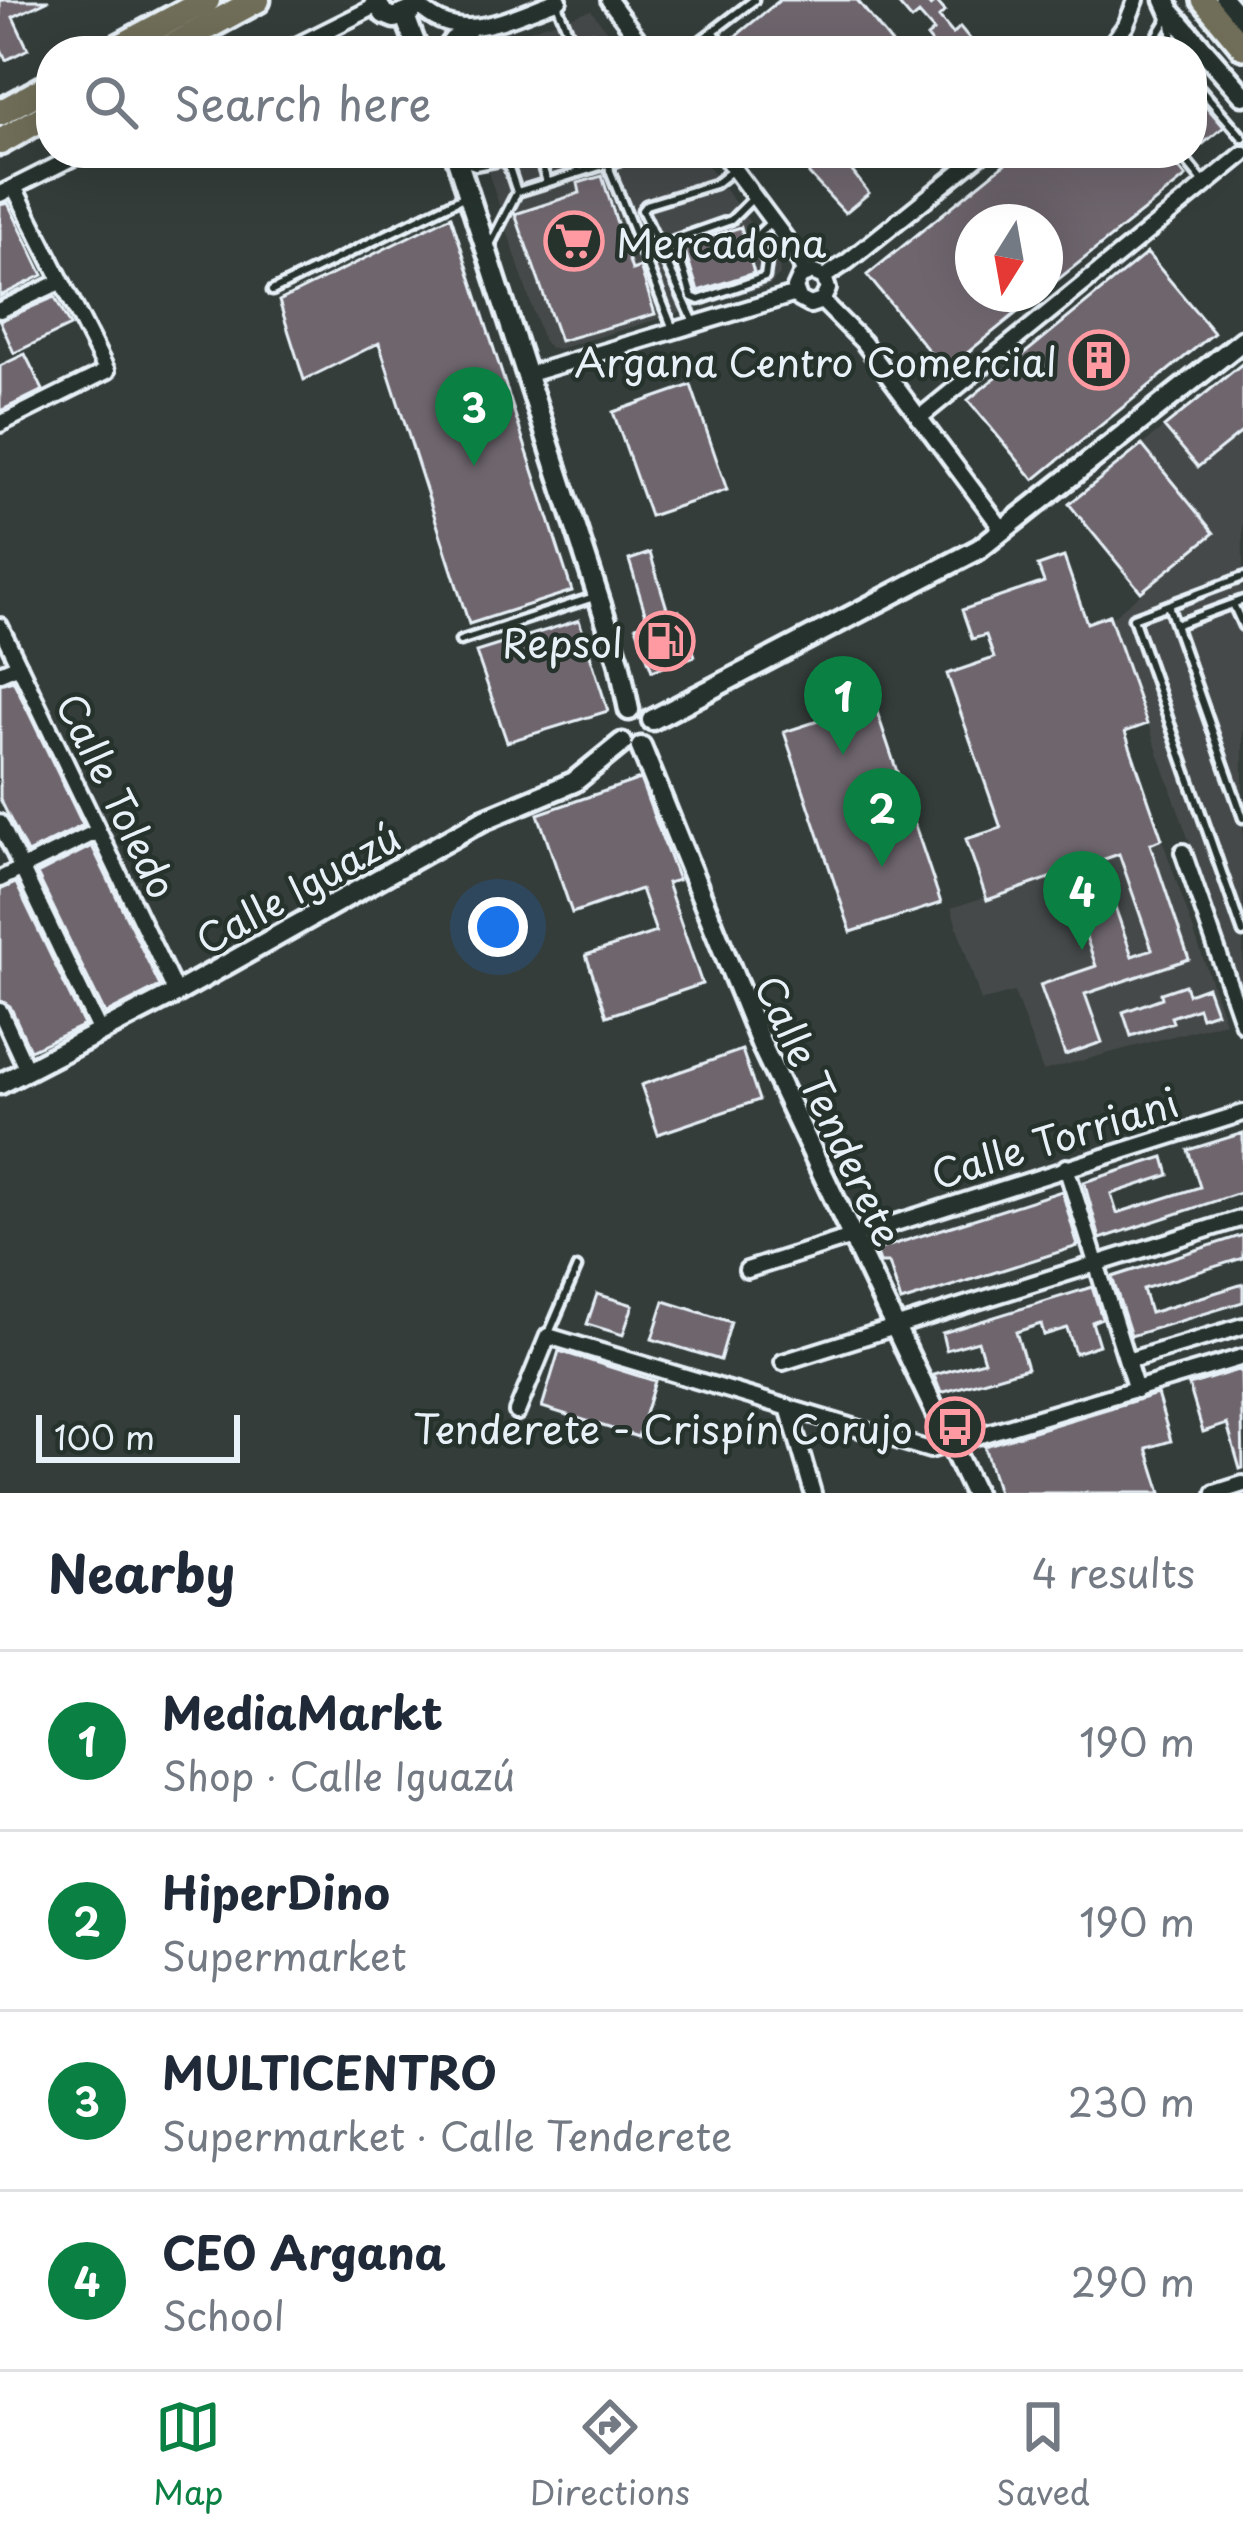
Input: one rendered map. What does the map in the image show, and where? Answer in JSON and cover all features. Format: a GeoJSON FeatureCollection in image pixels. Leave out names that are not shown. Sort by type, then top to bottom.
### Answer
{"type":"FeatureCollection","features":[{"type":"Feature","properties":{"kind":"highway"},"geometry":{"type":"LineString","coordinates":[[140,36],[207,0]]}},
{"type":"Feature","properties":{"kind":"highway"},"geometry":{"type":"LineString","coordinates":[[190,36],[256,0]]}},
{"type":"Feature","properties":{"kind":"highway"},"geometry":{"type":"LineString","coordinates":[[0,113],[36,93]]}},
{"type":"Feature","properties":{"kind":"highway"},"geometry":{"type":"LineString","coordinates":[[0,142],[36,122]]}},
{"type":"Feature","properties":{"kind":"main road"},"geometry":{"type":"LineString","coordinates":[[1200,0],[1243,48]]}},
{"type":"Feature","properties":{"kind":"main road"},"geometry":{"type":"LineString","coordinates":[[1214,0],[1242,24]]}},
{"type":"Feature","properties":{"kind":"street"},"geometry":{"type":"LineString","coordinates":[[458,36],[557,0]]}},
{"type":"Feature","properties":{"kind":"street"},"geometry":{"type":"LineString","coordinates":[[1118,36],[1136,0]]}},
{"type":"Feature","properties":{"kind":"street"},"geometry":{"type":"LineString","coordinates":[[1200,0],[1243,61]]}},
{"type":"Feature","properties":{"kind":"street"},"geometry":{"type":"LineString","coordinates":[[1224,0],[1242,24]]}},
{"type":"Feature","properties":{"kind":"street"},"geometry":{"type":"LineString","coordinates":[[616,2],[638,36]]}},
{"type":"Feature","properties":{"kind":"street"},"geometry":{"type":"LineString","coordinates":[[314,36],[375,3],[394,18],[413,7],[441,24],[474,28]]}},
{"type":"Feature","properties":{"kind":"street"},"geometry":{"type":"LineString","coordinates":[[1168,7],[1193,36]]}},
{"type":"Feature","properties":{"kind":"street"},"geometry":{"type":"LineString","coordinates":[[1207,53],[1243,95]]}},
{"type":"Feature","properties":{"kind":"street"},"geometry":{"type":"LineString","coordinates":[[919,418],[1243,154]]}},
{"type":"Feature","properties":{"kind":"street"},"geometry":{"type":"LineString","coordinates":[[0,424],[107,371],[7,190],[52,168]]}},
{"type":"Feature","properties":{"kind":"street"},"geometry":{"type":"LineString","coordinates":[[460,168],[619,661],[628,710]]}},
{"type":"Feature","properties":{"kind":"street"},"geometry":{"type":"LineString","coordinates":[[824,278],[964,168]]}},
{"type":"Feature","properties":{"kind":"street"},"geometry":{"type":"LineString","coordinates":[[734,169],[805,273],[824,278]]}},
{"type":"Feature","properties":{"kind":"street"},"geometry":{"type":"LineString","coordinates":[[796,294],[796,282],[805,273]]}},
{"type":"Feature","properties":{"kind":"street"},"geometry":{"type":"LineString","coordinates":[[796,294],[810,305],[822,301],[828,290],[824,278]]}},
{"type":"Feature","properties":{"kind":"street"},"geometry":{"type":"LineString","coordinates":[[0,310],[60,282]]}},
{"type":"Feature","properties":{"kind":"street"},"geometry":{"type":"LineString","coordinates":[[529,374],[796,294]]}},
{"type":"Feature","properties":{"kind":"street"},"geometry":{"type":"LineString","coordinates":[[822,301],[863,342],[1003,530]]}},
{"type":"Feature","properties":{"kind":"street"},"geometry":{"type":"LineString","coordinates":[[652,720],[933,577],[1003,530],[1243,340]]}},
{"type":"Feature","properties":{"kind":"street","name":"Calle Toledo"},"geometry":{"type":"LineString","coordinates":[[0,626],[176,993]]}},
{"type":"Feature","properties":{"kind":"street"},"geometry":{"type":"LineString","coordinates":[[0,674],[19,665]]}},
{"type":"Feature","properties":{"kind":"street"},"geometry":{"type":"LineString","coordinates":[[628,710],[642,710],[652,720],[653,736],[632,745],[615,728],[628,710]]}},
{"type":"Feature","properties":{"kind":"street","name":"Calle Iguazú"},"geometry":{"type":"LineString","coordinates":[[0,1084],[176,993],[483,820],[574,782],[632,745]]}},
{"type":"Feature","properties":{"kind":"street","name":"Calle Tenderete"},"geometry":{"type":"LineString","coordinates":[[632,745],[850,1236],[974,1493]]}},
{"type":"Feature","properties":{"kind":"street"},"geometry":{"type":"LineString","coordinates":[[0,823],[100,1032]]}},
{"type":"Feature","properties":{"kind":"street"},"geometry":{"type":"LineString","coordinates":[[0,879],[98,831]]}},
{"type":"Feature","properties":{"kind":"street"},"geometry":{"type":"LineString","coordinates":[[1183,852],[1243,1024]]}},
{"type":"Feature","properties":{"kind":"street"},"geometry":{"type":"LineString","coordinates":[[0,1011],[27,1070]]}},
{"type":"Feature","properties":{"kind":"street","name":"Calle Torriani"},"geometry":{"type":"LineString","coordinates":[[748,1270],[1243,1113]]}},
{"type":"Feature","properties":{"kind":"street"},"geometry":{"type":"LineString","coordinates":[[1066,1167],[1136,1390]]}},
{"type":"Feature","properties":{"kind":"street"},"geometry":{"type":"LineString","coordinates":[[783,1362],[1243,1218]]}},
{"type":"Feature","properties":{"kind":"street"},"geometry":{"type":"LineString","coordinates":[[1127,1361],[1243,1326]]}},
{"type":"Feature","properties":{"kind":"street"},"geometry":{"type":"LineString","coordinates":[[517,1412],[548,1336],[930,1450],[1243,1357]]}},
{"type":"Feature","properties":{"kind":"street"},"geometry":{"type":"LineString","coordinates":[[788,1407],[813,1493]]}},
{"type":"Feature","properties":{"kind":"street"},"geometry":{"type":"LineString","coordinates":[[1215,1493],[1243,1484]]}},
{"type":"Feature","properties":{"kind":"lane"},"geometry":{"type":"LineString","coordinates":[[557,0],[570,36]]}},
{"type":"Feature","properties":{"kind":"lane"},"geometry":{"type":"LineString","coordinates":[[706,36],[754,0]]}},
{"type":"Feature","properties":{"kind":"lane"},"geometry":{"type":"LineString","coordinates":[[1155,36],[1168,7]]}},
{"type":"Feature","properties":{"kind":"lane"},"geometry":{"type":"LineString","coordinates":[[713,31],[716,36]]}},
{"type":"Feature","properties":{"kind":"lane"},"geometry":{"type":"LineString","coordinates":[[1207,96],[1243,138]]}},
{"type":"Feature","properties":{"kind":"lane"},"geometry":{"type":"LineString","coordinates":[[488,253],[517,192],[509,168]]}},
{"type":"Feature","properties":{"kind":"lane"},"geometry":{"type":"LineString","coordinates":[[543,168],[547,182]]}},
{"type":"Feature","properties":{"kind":"lane"},"geometry":{"type":"LineString","coordinates":[[577,168],[578,172]]}},
{"type":"Feature","properties":{"kind":"lane"},"geometry":{"type":"LineString","coordinates":[[517,192],[587,168]]}},
{"type":"Feature","properties":{"kind":"lane"},"geometry":{"type":"LineString","coordinates":[[610,168],[674,332]]}},
{"type":"Feature","properties":{"kind":"lane"},"geometry":{"type":"LineString","coordinates":[[1192,168],[1205,184]]}},
{"type":"Feature","properties":{"kind":"lane"},"geometry":{"type":"LineString","coordinates":[[695,326],[644,207],[715,184],[734,169]]}},
{"type":"Feature","properties":{"kind":"lane"},"geometry":{"type":"LineString","coordinates":[[272,291],[468,194]]}},
{"type":"Feature","properties":{"kind":"lane"},"geometry":{"type":"LineString","coordinates":[[659,245],[731,220],[755,197]]}},
{"type":"Feature","properties":{"kind":"lane"},"geometry":{"type":"LineString","coordinates":[[674,239],[690,293],[699,299],[765,277],[767,262],[754,238],[772,220]]}},
{"type":"Feature","properties":{"kind":"lane"},"geometry":{"type":"LineString","coordinates":[[1243,577],[1133,618],[1243,933]]}},
{"type":"Feature","properties":{"kind":"lane"},"geometry":{"type":"LineString","coordinates":[[460,641],[598,596]]}},
{"type":"Feature","properties":{"kind":"lane"},"geometry":{"type":"LineString","coordinates":[[1175,625],[1243,600]]}},
{"type":"Feature","properties":{"kind":"lane"},"geometry":{"type":"LineString","coordinates":[[1233,604],[1243,626]]}},
{"type":"Feature","properties":{"kind":"lane"},"geometry":{"type":"LineString","coordinates":[[1168,605],[1243,818]]}},
{"type":"Feature","properties":{"kind":"lane"},"geometry":{"type":"LineString","coordinates":[[548,1336],[577,1268]]}},
{"type":"Feature","properties":{"kind":"shaded area"},"geometry":{"type":"Polygon","coordinates":[[[591,10],[611,36],[511,36],[591,10]]]}},
{"type":"Feature","properties":{"kind":"shaded area"},"geometry":{"type":"Polygon","coordinates":[[[487,168],[709,168],[779,262],[780,275],[769,286],[558,349],[543,341],[487,168]]]}},
{"type":"Feature","properties":{"kind":"shaded area"},"geometry":{"type":"Polygon","coordinates":[[[1243,363],[1243,995],[1111,618],[1214,533],[1142,445],[1243,363]]]}},
{"type":"Feature","properties":{"kind":"shaded area"},"geometry":{"type":"Polygon","coordinates":[[[1162,839],[1225,1022],[1043,1071],[1014,992],[981,1001],[951,908],[1162,839]]]}},
{"type":"Feature","properties":{"kind":"building"},"geometry":{"type":"Polygon","coordinates":[[[0,0],[49,0],[13,17],[28,49],[6,60],[0,47],[0,0]]]}},
{"type":"Feature","properties":{"kind":"building"},"geometry":{"type":"Polygon","coordinates":[[[780,0],[857,0],[886,36],[736,36],[780,0]]]}},
{"type":"Feature","properties":{"kind":"building"},"geometry":{"type":"Polygon","coordinates":[[[895,0],[924,0],[930,6],[936,1],[945,11],[939,17],[953,34],[960,27],[968,36],[928,36],[934,31],[919,14],[912,20],[895,0]]]}},
{"type":"Feature","properties":{"kind":"building"},"geometry":{"type":"Polygon","coordinates":[[[1207,107],[1224,127],[1207,141],[1207,107]]]}},
{"type":"Feature","properties":{"kind":"building"},"geometry":{"type":"Polygon","coordinates":[[[808,168],[850,168],[869,193],[845,213],[808,168]]]}},
{"type":"Feature","properties":{"kind":"building"},"geometry":{"type":"Polygon","coordinates":[[[999,168],[1179,168],[1186,177],[1063,276],[1063,204],[955,204],[955,312],[1018,312],[945,371],[867,275],[999,168]]]}},
{"type":"Feature","properties":{"kind":"building","name":"Mercadona"},"geometry":{"type":"Polygon","coordinates":[[[602,176],[632,270],[640,267],[655,314],[560,341],[515,214],[580,193],[578,183],[602,176]]]}},
{"type":"Feature","properties":{"kind":"building"},"geometry":{"type":"Polygon","coordinates":[[[8,203],[43,275],[0,296],[0,205],[8,203]]]}},
{"type":"Feature","properties":{"kind":"building"},"geometry":{"type":"Polygon","coordinates":[[[451,216],[572,591],[469,624],[379,343],[304,380],[279,301],[451,216]]]}},
{"type":"Feature","properties":{"kind":"building"},"geometry":{"type":"Polygon","coordinates":[[[741,227],[754,273],[698,291],[683,245],[741,227]]]}},
{"type":"Feature","properties":{"kind":"building","name":"Argana Centro Comercial"},"geometry":{"type":"Polygon","coordinates":[[[1147,253],[1214,333],[1034,480],[968,400],[1147,253]]]}},
{"type":"Feature","properties":{"kind":"building"},"geometry":{"type":"Polygon","coordinates":[[[55,297],[70,326],[14,353],[0,321],[55,297]]]}},
{"type":"Feature","properties":{"kind":"building"},"geometry":{"type":"Polygon","coordinates":[[[25,354],[43,390],[0,411],[0,366],[25,354]]]}},
{"type":"Feature","properties":{"kind":"building"},"geometry":{"type":"Polygon","coordinates":[[[1243,363],[1243,431],[1198,467],[1164,427],[1243,363]]]}},
{"type":"Feature","properties":{"kind":"building"},"geometry":{"type":"Polygon","coordinates":[[[691,385],[727,490],[650,516],[613,412],[691,385]]]}},
{"type":"Feature","properties":{"kind":"building"},"geometry":{"type":"Polygon","coordinates":[[[1142,445],[1214,533],[1141,592],[1069,504],[1142,445]]]}},
{"type":"Feature","properties":{"kind":"building","name":"Repsol"},"geometry":{"type":"Polygon","coordinates":[[[650,553],[669,615],[679,611],[695,656],[652,671],[636,626],[648,622],[629,560],[650,553]]]}},
{"type":"Feature","properties":{"kind":"building"},"geometry":{"type":"Polygon","coordinates":[[[1064,557],[1087,623],[1109,615],[1147,724],[1125,732],[1162,839],[1150,844],[1189,959],[1085,994],[1102,1042],[1065,1055],[1040,985],[1096,966],[1064,873],[987,900],[966,839],[1001,828],[947,674],[994,658],[986,635],[972,639],[962,610],[1044,582],[1038,566],[1064,557]],[[1119,854],[1099,861],[1132,956],[1152,949],[1119,854]]]}},
{"type":"Feature","properties":{"kind":"building"},"geometry":{"type":"Polygon","coordinates":[[[579,620],[608,711],[507,742],[476,652],[579,620]]]}},
{"type":"Feature","properties":{"kind":"building"},"geometry":{"type":"Polygon","coordinates":[[[13,680],[83,825],[27,853],[0,799],[0,684],[13,680]]]}},
{"type":"Feature","properties":{"kind":"building"},"geometry":{"type":"Polygon","coordinates":[[[874,703],[941,903],[851,932],[784,732],[874,703]]]}},
{"type":"Feature","properties":{"kind":"building"},"geometry":{"type":"Polygon","coordinates":[[[640,779],[678,880],[667,883],[702,984],[607,1016],[586,955],[656,932],[641,889],[572,913],[538,814],[640,779]]]}},
{"type":"Feature","properties":{"kind":"building"},"geometry":{"type":"Polygon","coordinates":[[[92,846],[160,986],[105,1014],[37,874],[92,846]]]}},
{"type":"Feature","properties":{"kind":"building"},"geometry":{"type":"Polygon","coordinates":[[[16,883],[84,1025],[30,1050],[10,1006],[0,1000],[0,890],[16,883]]]}},
{"type":"Feature","properties":{"kind":"building"},"geometry":{"type":"Polygon","coordinates":[[[1185,985],[1188,994],[1207,987],[1216,1012],[1201,1017],[1198,1008],[1131,1036],[1123,1012],[1185,985]]]}},
{"type":"Feature","properties":{"kind":"building"},"geometry":{"type":"Polygon","coordinates":[[[742,1050],[759,1100],[658,1134],[641,1085],[742,1050]]]}},
{"type":"Feature","properties":{"kind":"building"},"geometry":{"type":"Polygon","coordinates":[[[1243,1133],[1243,1192],[1100,1239],[1084,1182],[1164,1157],[1169,1175],[1111,1194],[1117,1213],[1200,1187],[1188,1150],[1243,1133]]]}},
{"type":"Feature","properties":{"kind":"building"},"geometry":{"type":"Polygon","coordinates":[[[1062,1191],[1078,1246],[901,1302],[889,1263],[880,1263],[876,1250],[1062,1191]]]}},
{"type":"Feature","properties":{"kind":"building"},"geometry":{"type":"Polygon","coordinates":[[[1243,1235],[1243,1258],[1143,1289],[1150,1313],[1243,1284],[1243,1302],[1131,1336],[1112,1277],[1243,1235]]]}},
{"type":"Feature","properties":{"kind":"building"},"geometry":{"type":"Polygon","coordinates":[[[1092,1287],[1102,1318],[1092,1322],[1099,1345],[1075,1353],[1067,1328],[1044,1335],[1041,1324],[1016,1332],[1027,1368],[941,1393],[934,1375],[984,1361],[978,1341],[946,1350],[942,1333],[1092,1287]]]}},
{"type":"Feature","properties":{"kind":"building"},"geometry":{"type":"Polygon","coordinates":[[[597,1294],[633,1305],[623,1335],[587,1324],[597,1294]]]}},
{"type":"Feature","properties":{"kind":"building"},"geometry":{"type":"Polygon","coordinates":[[[664,1301],[731,1322],[720,1360],[652,1339],[664,1301]]]}},
{"type":"Feature","properties":{"kind":"building"},"geometry":{"type":"Polygon","coordinates":[[[559,1351],[655,1381],[638,1437],[542,1407],[559,1351]]]}},
{"type":"Feature","properties":{"kind":"building"},"geometry":{"type":"Polygon","coordinates":[[[1241,1369],[1240,1469],[1227,1424],[1203,1432],[1189,1385],[1241,1369]]]}},
{"type":"Feature","properties":{"kind":"building"},"geometry":{"type":"Polygon","coordinates":[[[1157,1394],[1171,1441],[1147,1448],[1161,1493],[998,1493],[984,1446],[1157,1394]]]}},
{"type":"Feature","properties":{"kind":"place","name":"Mercadona"},"geometry":{"type":"Point","coordinates":[574,241]}},
{"type":"Feature","properties":{"kind":"place","name":"Argana Centro Comercial"},"geometry":{"type":"Point","coordinates":[1099,360]}},
{"type":"Feature","properties":{"kind":"place","name":"MULTICENTRO"},"geometry":{"type":"Point","coordinates":[474,466]}},
{"type":"Feature","properties":{"kind":"place","name":"Repsol"},"geometry":{"type":"Point","coordinates":[665,641]}},
{"type":"Feature","properties":{"kind":"place","name":"MediaMarkt"},"geometry":{"type":"Point","coordinates":[843,755]}},
{"type":"Feature","properties":{"kind":"place","name":"HiperDino"},"geometry":{"type":"Point","coordinates":[882,867]}},
{"type":"Feature","properties":{"kind":"place","name":"CEO Argana"},"geometry":{"type":"Point","coordinates":[1082,950]}},
{"type":"Feature","properties":{"kind":"place","name":"Tenderete - Crispín Corujo"},"geometry":{"type":"Point","coordinates":[955,1427]}}]}
